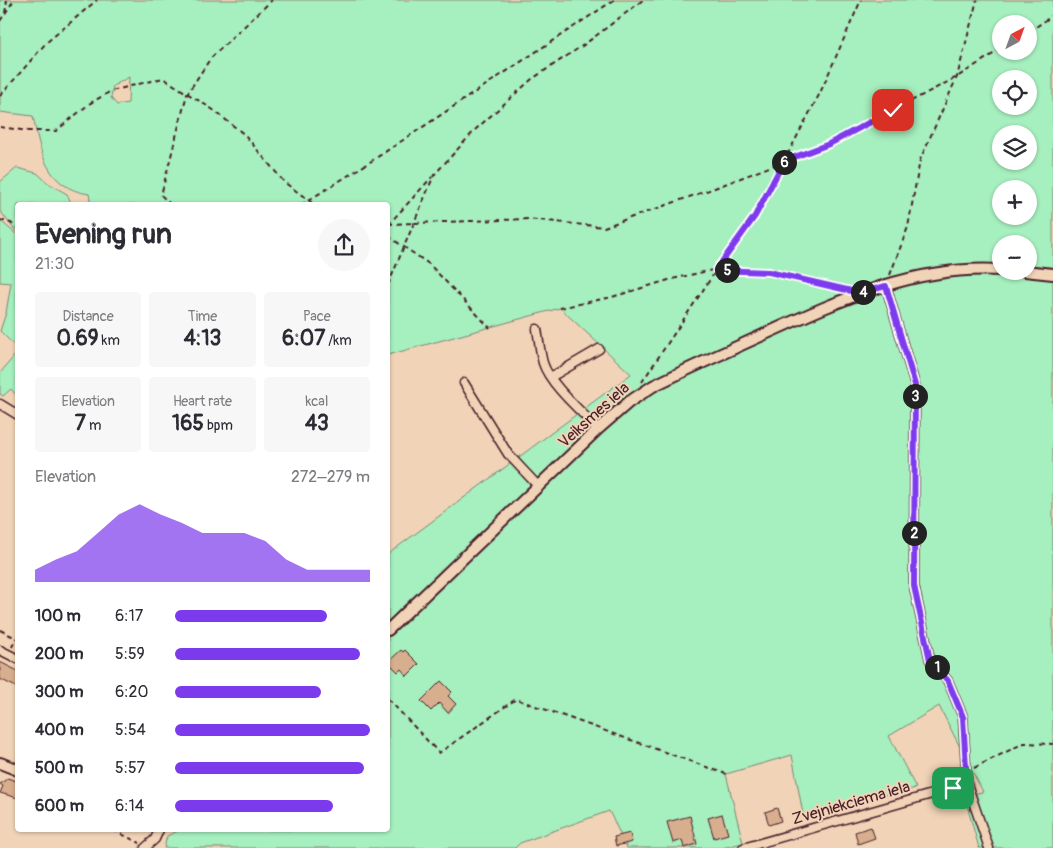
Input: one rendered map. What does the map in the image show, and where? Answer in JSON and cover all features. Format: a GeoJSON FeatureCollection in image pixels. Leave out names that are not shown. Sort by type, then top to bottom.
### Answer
{"type":"FeatureCollection","features":[{"type":"Feature","properties":{"kind":"main road","name":"Veiksmes iela"},"geometry":{"type":"LineString","coordinates":[[390,628],[598,429],[629,402],[652,386],[822,308],[860,293],[954,270],[992,270]]}},
{"type":"Feature","properties":{"kind":"main road"},"geometry":{"type":"LineString","coordinates":[[1037,272],[1053,274]]}},
{"type":"Feature","properties":{"kind":"main road"},"geometry":{"type":"LineString","coordinates":[[0,763],[15,769]]}},
{"type":"Feature","properties":{"kind":"street"},"geometry":{"type":"LineString","coordinates":[[886,286],[915,385],[914,586],[930,660],[948,681],[963,717],[967,784],[989,848]]}},
{"type":"Feature","properties":{"kind":"street"},"geometry":{"type":"LineString","coordinates":[[536,329],[544,365],[551,378],[562,393],[598,429]]}},
{"type":"Feature","properties":{"kind":"street"},"geometry":{"type":"LineString","coordinates":[[551,378],[599,349]]}},
{"type":"Feature","properties":{"kind":"street"},"geometry":{"type":"LineString","coordinates":[[464,383],[508,454],[539,486]]}},
{"type":"Feature","properties":{"kind":"street"},"geometry":{"type":"LineString","coordinates":[[0,404],[15,413]]}},
{"type":"Feature","properties":{"kind":"street"},"geometry":{"type":"LineString","coordinates":[[0,650],[15,658]]}},
{"type":"Feature","properties":{"kind":"street","name":"Zvejniekciema iela"},"geometry":{"type":"LineString","coordinates":[[743,848],[967,784]]}},
{"type":"Feature","properties":{"kind":"street"},"geometry":{"type":"LineString","coordinates":[[148,847],[158,832]]}},
{"type":"Feature","properties":{"kind":"path"},"geometry":{"type":"LineString","coordinates":[[5,14],[7,0]]}},
{"type":"Feature","properties":{"kind":"path"},"geometry":{"type":"LineString","coordinates":[[0,21],[14,0]]}},
{"type":"Feature","properties":{"kind":"path"},"geometry":{"type":"LineString","coordinates":[[0,96],[46,43],[97,0]]}},
{"type":"Feature","properties":{"kind":"path"},"geometry":{"type":"LineString","coordinates":[[168,202],[161,195],[187,94],[210,59],[272,0]]}},
{"type":"Feature","properties":{"kind":"path"},"geometry":{"type":"LineString","coordinates":[[305,202],[373,160],[614,0]]}},
{"type":"Feature","properties":{"kind":"path"},"geometry":{"type":"LineString","coordinates":[[390,223],[476,129],[532,79],[585,44],[644,0]]}},
{"type":"Feature","properties":{"kind":"path"},"geometry":{"type":"LineString","coordinates":[[640,386],[716,270],[755,216],[820,93],[862,0]]}},
{"type":"Feature","properties":{"kind":"path"},"geometry":{"type":"LineString","coordinates":[[886,286],[908,227],[920,160],[957,77],[977,0]]}},
{"type":"Feature","properties":{"kind":"path"},"geometry":{"type":"LineString","coordinates":[[1038,26],[1053,15]]}},
{"type":"Feature","properties":{"kind":"path"},"geometry":{"type":"LineString","coordinates":[[390,225],[528,219],[604,227],[712,189],[829,144],[957,77],[992,55]]}},
{"type":"Feature","properties":{"kind":"path"},"geometry":{"type":"LineString","coordinates":[[0,127],[28,131],[56,131],[89,104],[111,91],[163,78],[212,109],[244,135],[284,182],[311,202]]}},
{"type":"Feature","properties":{"kind":"path"},"geometry":{"type":"LineString","coordinates":[[390,280],[434,175]]}},
{"type":"Feature","properties":{"kind":"path"},"geometry":{"type":"LineString","coordinates":[[0,220],[15,226]]}},
{"type":"Feature","properties":{"kind":"path"},"geometry":{"type":"LineString","coordinates":[[390,237],[429,264],[490,328]]}},
{"type":"Feature","properties":{"kind":"path"},"geometry":{"type":"LineString","coordinates":[[560,308],[612,297],[672,279],[716,270],[769,272],[860,293]]}},
{"type":"Feature","properties":{"kind":"path"},"geometry":{"type":"LineString","coordinates":[[0,630],[15,638]]}},
{"type":"Feature","properties":{"kind":"path"},"geometry":{"type":"LineString","coordinates":[[390,701],[439,753],[516,699],[726,774]]}},
{"type":"Feature","properties":{"kind":"path"},"geometry":{"type":"LineString","coordinates":[[967,771],[1024,743],[1053,744]]}},
{"type":"Feature","properties":{"kind":"path"},"geometry":{"type":"LineString","coordinates":[[117,832],[148,847]]}},
{"type":"Feature","properties":{"kind":"green space"},"geometry":{"type":"Polygon","coordinates":[[[0,0],[1053,0],[1053,848],[979,848],[964,795],[983,792],[939,706],[889,736],[916,788],[803,814],[792,755],[726,774],[743,843],[722,848],[627,848],[609,811],[520,843],[515,848],[164,848],[167,836],[176,832],[390,832],[390,553],[631,374],[560,308],[390,354],[390,202],[90,202],[89,194],[63,184],[54,176],[42,154],[33,116],[0,112],[0,0]],[[129,77],[113,86],[111,98],[117,105],[128,103],[129,77]]]}},
{"type":"Feature","properties":{"kind":"green space"},"geometry":{"type":"Polygon","coordinates":[[[17,168],[37,173],[48,183],[67,194],[71,202],[15,202],[15,230],[0,211],[0,182],[17,168]]]}},
{"type":"Feature","properties":{"kind":"green space"},"geometry":{"type":"Polygon","coordinates":[[[2,222],[15,233],[15,346],[0,331],[6,313],[11,283],[0,282],[0,223],[2,222]]]}},
{"type":"Feature","properties":{"kind":"green space"},"geometry":{"type":"Polygon","coordinates":[[[15,355],[15,394],[11,389],[3,396],[0,394],[0,373],[15,355]]]}},
{"type":"Feature","properties":{"kind":"building"},"geometry":{"type":"Polygon","coordinates":[[[401,650],[403,652],[405,650],[419,664],[407,676],[401,669],[398,672],[390,664],[390,660],[401,650]]]}},
{"type":"Feature","properties":{"kind":"building"},"geometry":{"type":"Polygon","coordinates":[[[0,662],[15,670],[15,686],[0,679],[0,662]]]}},
{"type":"Feature","properties":{"kind":"building"},"geometry":{"type":"Polygon","coordinates":[[[441,681],[452,692],[448,696],[456,704],[448,713],[439,703],[431,711],[421,701],[441,681]]]}},
{"type":"Feature","properties":{"kind":"building"},"geometry":{"type":"Polygon","coordinates":[[[8,778],[15,781],[15,797],[0,793],[3,786],[0,784],[8,778]]]}},
{"type":"Feature","properties":{"kind":"building"},"geometry":{"type":"Polygon","coordinates":[[[777,808],[781,821],[769,825],[765,812],[777,808]]]}},
{"type":"Feature","properties":{"kind":"building"},"geometry":{"type":"Polygon","coordinates":[[[722,814],[728,834],[714,838],[708,818],[722,814]]]}},
{"type":"Feature","properties":{"kind":"building"},"geometry":{"type":"Polygon","coordinates":[[[690,816],[697,844],[684,848],[682,840],[673,843],[667,822],[690,816]]]}},
{"type":"Feature","properties":{"kind":"building"},"geometry":{"type":"Polygon","coordinates":[[[871,827],[875,838],[858,844],[855,832],[871,827]]]}},
{"type":"Feature","properties":{"kind":"building"},"geometry":{"type":"Polygon","coordinates":[[[630,833],[632,842],[616,846],[614,837],[630,833]]]}},
{"type":"Feature","properties":{"kind":"route"},"geometry":{"type":"LineString","coordinates":[[893,110],[829,144],[784,161],[755,216],[716,270],[769,272],[860,293],[886,286],[915,385],[914,586],[930,660],[948,681],[963,717],[967,784],[953,788]]}}]}
